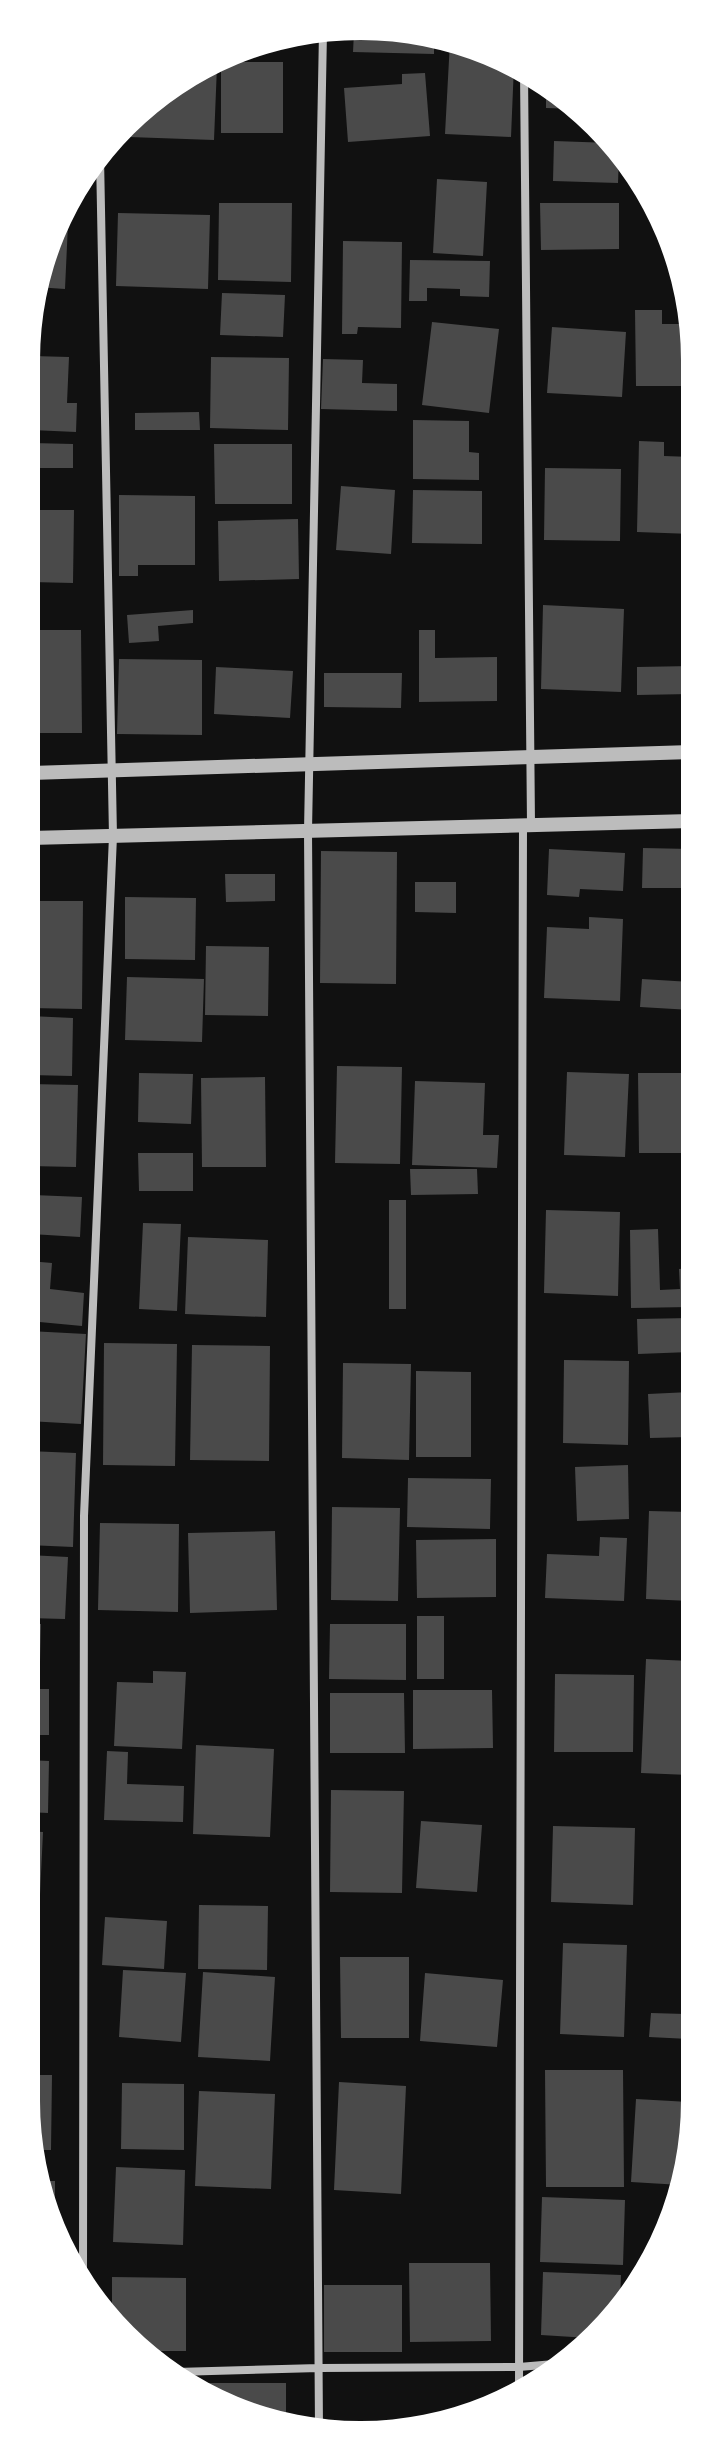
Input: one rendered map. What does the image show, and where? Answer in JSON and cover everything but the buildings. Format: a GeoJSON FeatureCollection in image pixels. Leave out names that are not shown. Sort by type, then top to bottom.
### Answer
{"type":"FeatureCollection","features":[{"type":"Feature","properties":{"kind":"street"},"geometry":{"type":"LineString","coordinates":[[319,2418],[308,831],[323,43]]}},
{"type":"Feature","properties":{"kind":"street"},"geometry":{"type":"LineString","coordinates":[[519,2379],[527,826],[530,758],[524,85]]}},
{"type":"Feature","properties":{"kind":"street"},"geometry":{"type":"LineString","coordinates":[[83,2261],[84,1516],[113,836],[100,173]]}},
{"type":"Feature","properties":{"kind":"street"},"geometry":{"type":"LineString","coordinates":[[40,773],[681,752]]}},
{"type":"Feature","properties":{"kind":"street"},"geometry":{"type":"LineString","coordinates":[[40,838],[681,821]]}},
{"type":"Feature","properties":{"kind":"street"},"geometry":{"type":"LineString","coordinates":[[190,2372],[542,2365]]}}]}
